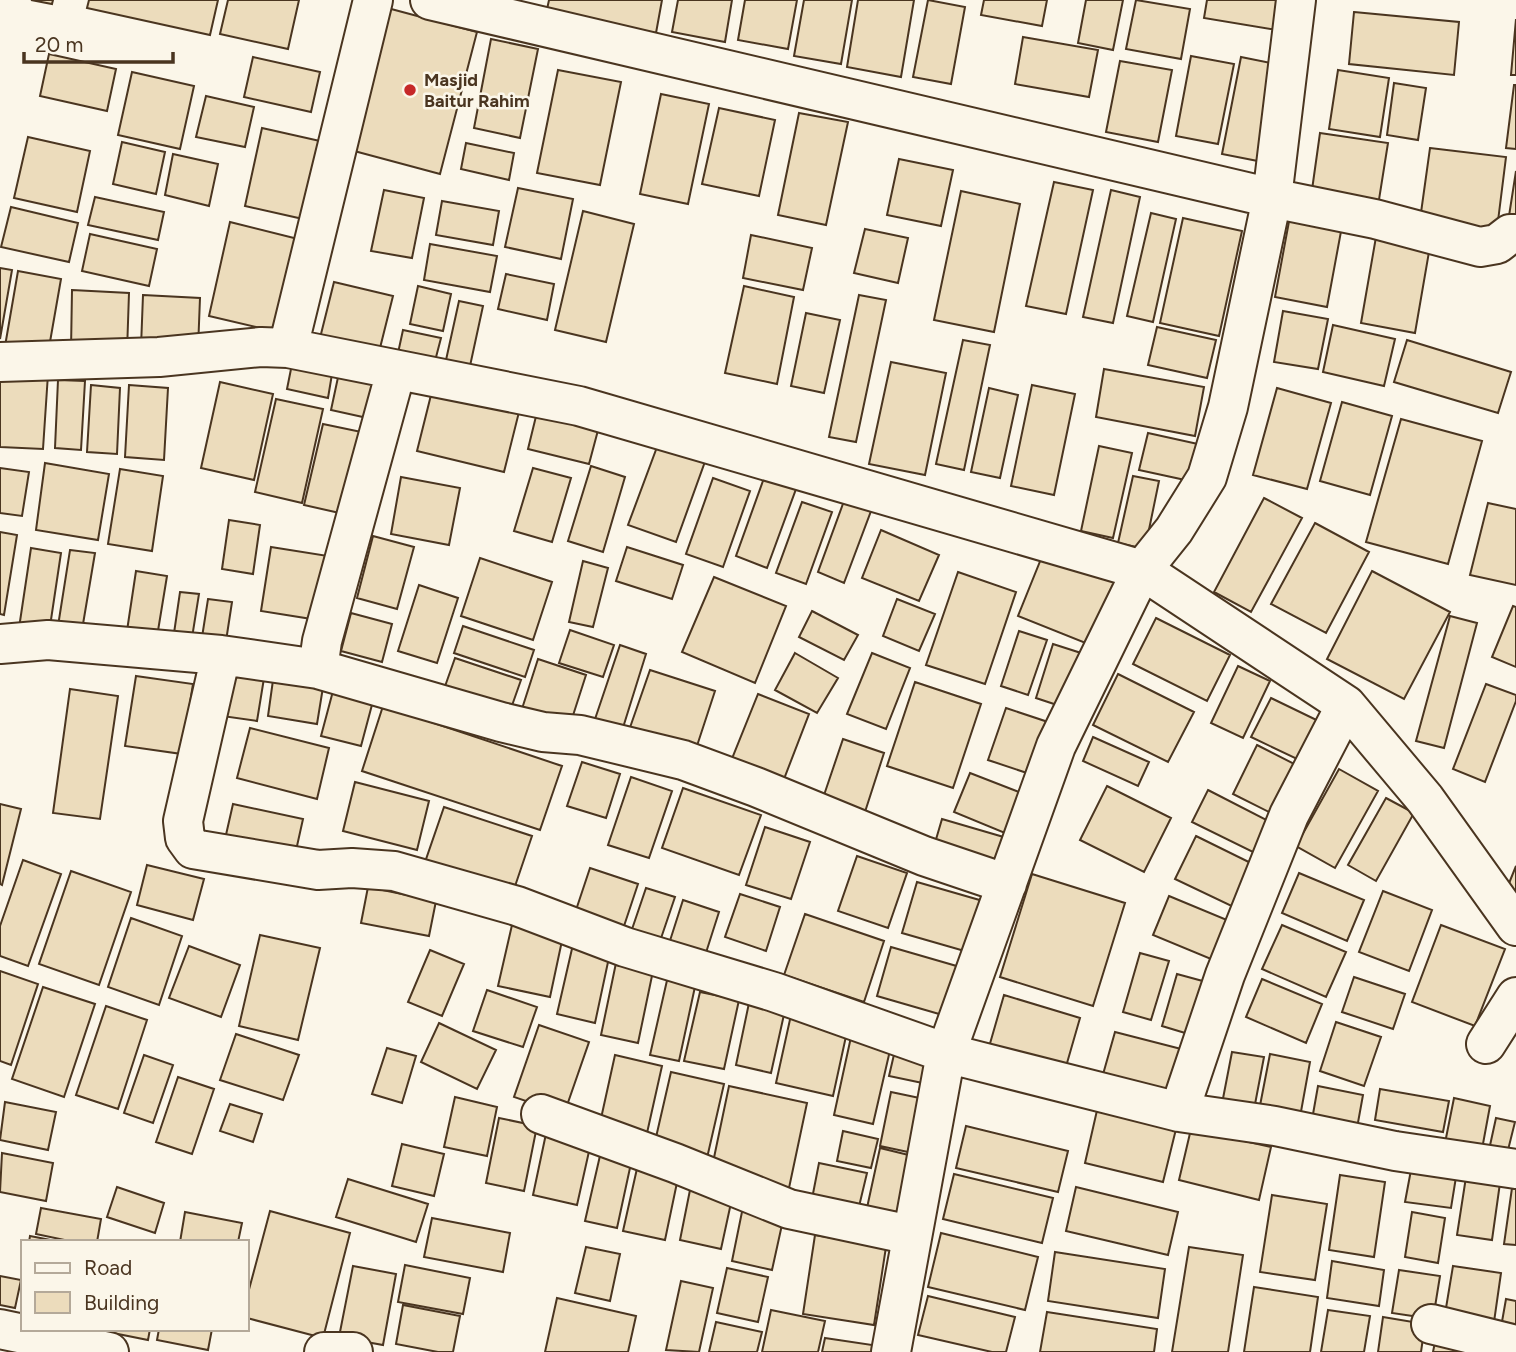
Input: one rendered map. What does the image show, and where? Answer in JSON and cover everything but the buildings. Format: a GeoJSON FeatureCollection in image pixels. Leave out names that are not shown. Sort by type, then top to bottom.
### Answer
{"type":"FeatureCollection","features":[{"type":"Feature","properties":{"kind":"street"},"geometry":{"type":"LineString","coordinates":[[288,348],[373,0]]}},
{"type":"Feature","properties":{"kind":"street"},"geometry":{"type":"LineString","coordinates":[[430,0],[524,11],[1272,198],[1375,219],[1480,247],[1497,244],[1510,234],[1516,234]]}},
{"type":"Feature","properties":{"kind":"street"},"geometry":{"type":"LineString","coordinates":[[891,1352],[946,1053],[1056,746],[1142,570],[1174,530],[1207,477],[1228,407],[1272,198],[1296,0]]}},
{"type":"Feature","properties":{"kind":"street"},"geometry":{"type":"LineString","coordinates":[[0,362],[159,357],[261,347],[288,348],[579,406],[1142,570],[1346,705],[1425,799],[1516,926]]}},
{"type":"Feature","properties":{"kind":"street"},"geometry":{"type":"LineString","coordinates":[[318,669],[322,641],[396,371]]}},
{"type":"Feature","properties":{"kind":"street"},"geometry":{"type":"LineString","coordinates":[[0,644],[48,640],[221,655],[318,669],[501,722],[543,732],[580,735],[683,760],[924,856],[1007,884]]}},
{"type":"Feature","properties":{"kind":"street"},"geometry":{"type":"LineString","coordinates":[[221,655],[183,821],[185,838],[193,849],[318,870],[352,867],[394,871],[517,906],[625,947],[774,992],[946,1053],[1179,1112],[1275,1126],[1395,1151],[1516,1169]]}},
{"type":"Feature","properties":{"kind":"street"},"geometry":{"type":"LineString","coordinates":[[1179,1112],[1225,975],[1289,815],[1346,705]]}},
{"type":"Feature","properties":{"kind":"street"},"geometry":{"type":"LineString","coordinates":[[1486,1044],[1516,997]]}},
{"type":"Feature","properties":{"kind":"street"},"geometry":{"type":"LineString","coordinates":[[541,1114],[676,1163],[789,1209],[911,1235]]}},
{"type":"Feature","properties":{"kind":"street"},"geometry":{"type":"LineString","coordinates":[[1431,1324],[1516,1345]]}},
{"type":"Feature","properties":{"kind":"street"},"geometry":{"type":"LineString","coordinates":[[0,1329],[109,1352]]}},
{"type":"Feature","properties":{"kind":"street"},"geometry":{"type":"LineString","coordinates":[[324,1352],[353,1352]]}},
{"type":"Feature","properties":{"kind":"place","name":"Masjid Baitur Rahim"},"geometry":{"type":"Point","coordinates":[410,90]}}]}
